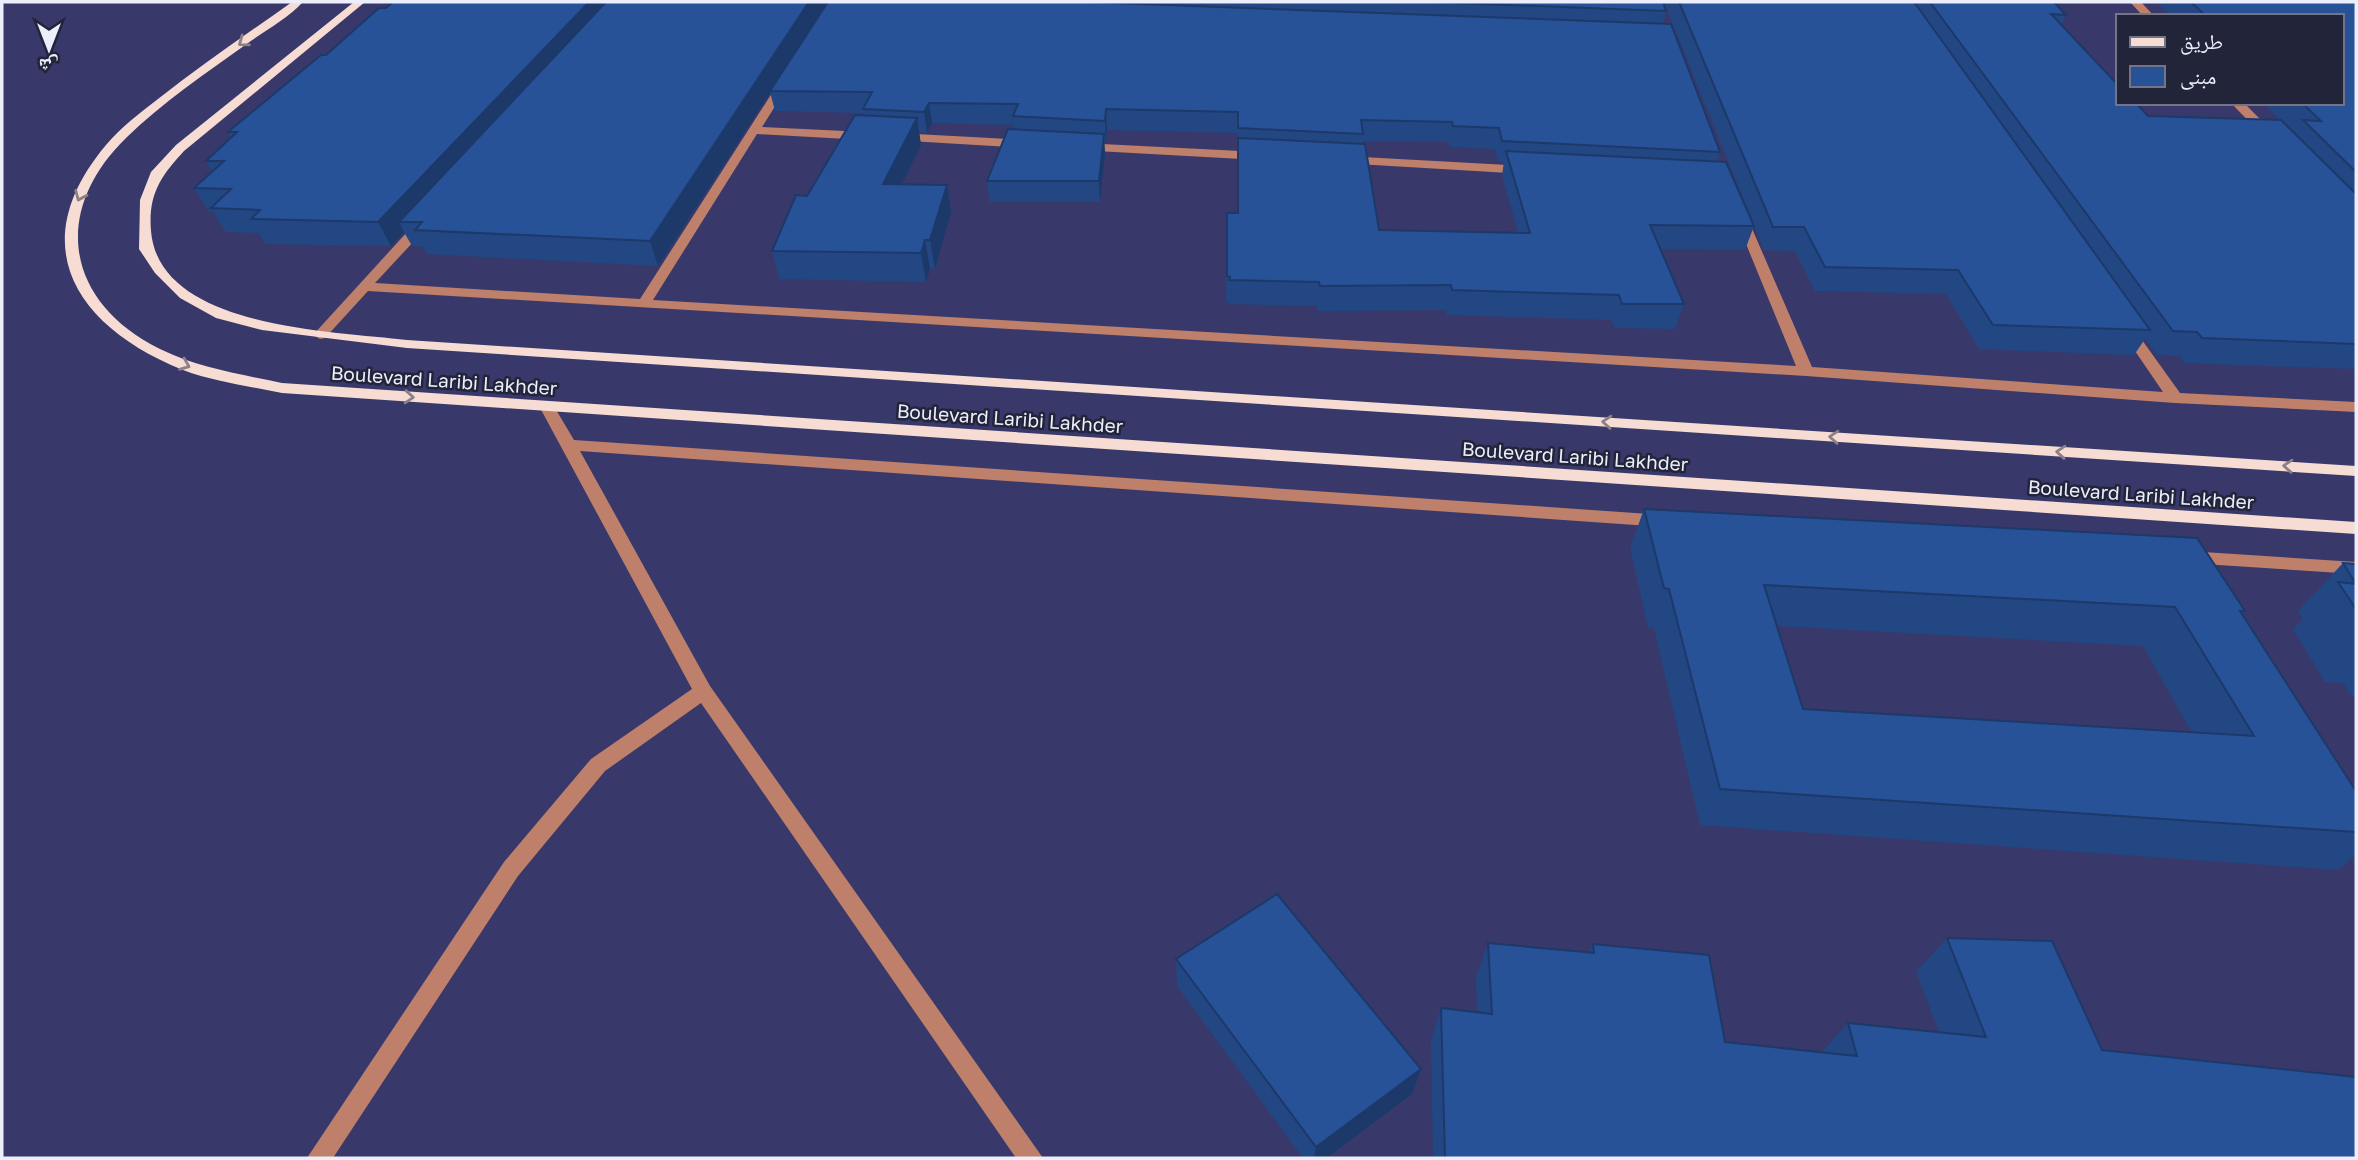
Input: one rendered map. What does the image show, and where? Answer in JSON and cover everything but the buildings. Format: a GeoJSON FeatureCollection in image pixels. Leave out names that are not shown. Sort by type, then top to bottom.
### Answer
{"type":"FeatureCollection","features":[{"type":"Feature","properties":{"kind":"main road","name":"Boulevard Laribi Lakhder"},"geometry":{"type":"LineString","coordinates":[[298,2],[135,123],[110,148],[88,177],[68,229],[69,251],[76,279],[109,320],[131,340],[190,368],[282,388],[2356,528]]}},
{"type":"Feature","properties":{"kind":"main road","name":"Boulevard Laribi Lakhder"},"geometry":{"type":"LineString","coordinates":[[360,2],[172,155],[155,175],[146,200],[146,249],[160,270],[185,295],[221,315],[261,326],[407,344],[2356,471]]}},
{"type":"Feature","properties":{"kind":"street"},"geometry":{"type":"LineString","coordinates":[[643,305],[790,74]]}},
{"type":"Feature","properties":{"kind":"street"},"geometry":{"type":"LineString","coordinates":[[2239,105],[2283,149]]}},
{"type":"Feature","properties":{"kind":"street"},"geometry":{"type":"LineString","coordinates":[[753,130],[1045,145]]}},
{"type":"Feature","properties":{"kind":"street"},"geometry":{"type":"LineString","coordinates":[[1073,146],[1267,156]]}},
{"type":"Feature","properties":{"kind":"street"},"geometry":{"type":"LineString","coordinates":[[1336,160],[1545,171]]}},
{"type":"Feature","properties":{"kind":"street"},"geometry":{"type":"LineString","coordinates":[[1736,205],[1806,371]]}},
{"type":"Feature","properties":{"kind":"street"},"geometry":{"type":"LineString","coordinates":[[320,335],[429,216]]}},
{"type":"Feature","properties":{"kind":"street"},"geometry":{"type":"LineString","coordinates":[[364,287],[1806,371],[2175,398],[2356,407]]}},
{"type":"Feature","properties":{"kind":"street"},"geometry":{"type":"LineString","coordinates":[[2120,319],[2175,398]]}},
{"type":"Feature","properties":{"kind":"street"},"geometry":{"type":"LineString","coordinates":[[547,407],[703,691],[1031,1158]]}},
{"type":"Feature","properties":{"kind":"street"},"geometry":{"type":"LineString","coordinates":[[568,445],[1678,522]]}},
{"type":"Feature","properties":{"kind":"street"},"geometry":{"type":"LineString","coordinates":[[2177,556],[2356,568]]}},
{"type":"Feature","properties":{"kind":"street"},"geometry":{"type":"LineString","coordinates":[[319,1158],[511,869],[598,765],[703,691]]}}]}
